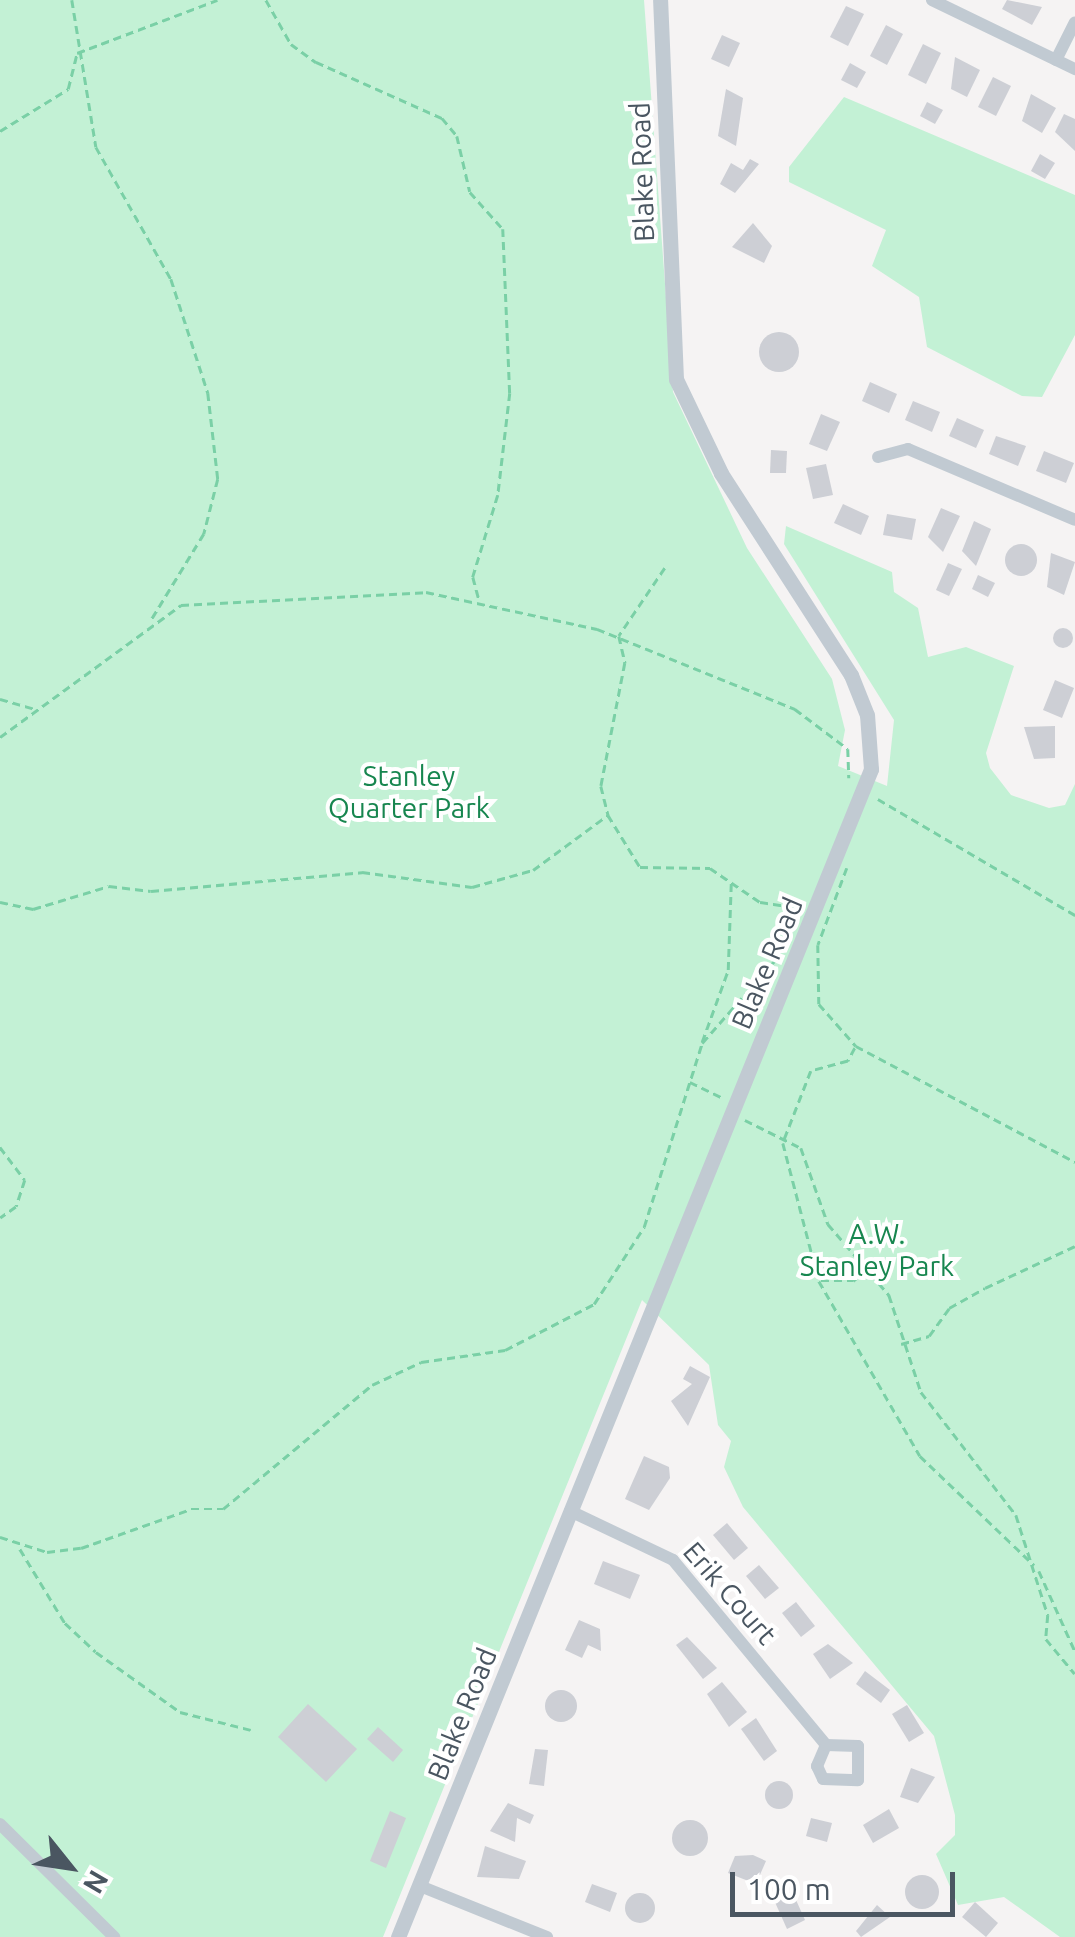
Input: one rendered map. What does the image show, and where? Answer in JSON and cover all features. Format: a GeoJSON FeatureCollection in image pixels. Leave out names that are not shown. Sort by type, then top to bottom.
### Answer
{"type":"FeatureCollection","features":[{"type":"Feature","properties":{"kind":"street","name":"Blake Road"},"geometry":{"type":"LineString","coordinates":[[398,1937],[735,1103],[867,793],[872,741],[852,675],[722,473],[676,380],[660,0]]}},
{"type":"Feature","properties":{"kind":"street"},"geometry":{"type":"LineString","coordinates":[[932,0],[1075,70]]}},
{"type":"Feature","properties":{"kind":"street"},"geometry":{"type":"LineString","coordinates":[[1056,60],[1075,22]]}},
{"type":"Feature","properties":{"kind":"street"},"geometry":{"type":"LineString","coordinates":[[878,457],[908,449],[1075,520]]}},
{"type":"Feature","properties":{"kind":"street","name":"Erik Court"},"geometry":{"type":"LineString","coordinates":[[570,1511],[673,1560],[826,1744]]}},
{"type":"Feature","properties":{"kind":"street"},"geometry":{"type":"LineString","coordinates":[[0,1824],[114,1937]]}},
{"type":"Feature","properties":{"kind":"street"},"geometry":{"type":"LineString","coordinates":[[420,1886],[547,1937]]}},
{"type":"Feature","properties":{"kind":"path"},"geometry":{"type":"LineString","coordinates":[[72,0],[96,147],[171,278],[208,392],[218,478],[204,534],[152,620]]}},
{"type":"Feature","properties":{"kind":"path"},"geometry":{"type":"LineString","coordinates":[[78,53],[217,0]]}},
{"type":"Feature","properties":{"kind":"path"},"geometry":{"type":"LineString","coordinates":[[266,0],[290,44],[316,62],[442,118],[457,136],[470,192],[503,229],[510,393],[498,495],[473,578],[480,600]]}},
{"type":"Feature","properties":{"kind":"path"},"geometry":{"type":"LineString","coordinates":[[0,131],[68,89],[78,53]]}},
{"type":"Feature","properties":{"kind":"path"},"geometry":{"type":"LineString","coordinates":[[664,568],[619,636],[624,671],[601,786],[608,815],[640,866],[710,868],[760,902],[809,910],[808,932]]}},
{"type":"Feature","properties":{"kind":"path"},"geometry":{"type":"LineString","coordinates":[[0,737],[152,620],[181,606],[386,590],[480,600],[619,636],[806,714],[848,749],[849,797]]}},
{"type":"Feature","properties":{"kind":"path"},"geometry":{"type":"LineString","coordinates":[[0,698],[36,711]]}},
{"type":"Feature","properties":{"kind":"path"},"geometry":{"type":"LineString","coordinates":[[867,793],[1075,915]]}},
{"type":"Feature","properties":{"kind":"path"},"geometry":{"type":"LineString","coordinates":[[1,903],[33,909],[108,886],[150,891],[362,872],[481,885],[533,870],[608,815]]}},
{"type":"Feature","properties":{"kind":"path"},"geometry":{"type":"LineString","coordinates":[[838,862],[849,871],[812,985],[856,1046],[1075,1162]]}},
{"type":"Feature","properties":{"kind":"path"},"geometry":{"type":"LineString","coordinates":[[0,1537],[20,1548],[82,1548],[191,1509],[223,1509],[372,1385],[421,1362],[506,1350],[594,1304],[644,1227],[688,1082],[728,970],[731,880]]}},
{"type":"Feature","properties":{"kind":"path"},"geometry":{"type":"LineString","coordinates":[[702,1043],[741,988],[783,953]]}},
{"type":"Feature","properties":{"kind":"path"},"geometry":{"type":"LineString","coordinates":[[856,1046],[848,1061],[812,1072],[785,1133],[819,1281],[920,1456],[1036,1566],[1046,1639],[1075,1674]]}},
{"type":"Feature","properties":{"kind":"path"},"geometry":{"type":"LineString","coordinates":[[688,1082],[735,1103],[753,1132],[785,1133],[801,1148],[828,1224],[889,1295],[900,1344],[921,1392],[1016,1515],[1075,1651]]}},
{"type":"Feature","properties":{"kind":"path"},"geometry":{"type":"LineString","coordinates":[[0,1147],[25,1180],[16,1208],[0,1218]]}},
{"type":"Feature","properties":{"kind":"path"},"geometry":{"type":"LineString","coordinates":[[900,1344],[929,1336],[949,1308],[1075,1246]]}},
{"type":"Feature","properties":{"kind":"path"},"geometry":{"type":"LineString","coordinates":[[819,1281],[853,1281],[868,1269]]}},
{"type":"Feature","properties":{"kind":"path"},"geometry":{"type":"LineString","coordinates":[[20,1548],[65,1623],[96,1652],[180,1712],[252,1730]]}},
{"type":"Feature","properties":{"kind":"green space","name":"Stanley Quarter Park"},"geometry":{"type":"Polygon","coordinates":[[[0,0],[644,0],[673,392],[747,548],[832,679],[845,730],[838,766],[887,786],[894,720],[784,544],[786,526],[892,572],[894,592],[918,608],[928,657],[966,647],[1014,666],[986,753],[990,768],[1011,795],[1049,808],[1065,805],[1075,784],[1075,1937],[1060,1937],[1004,1897],[958,1905],[936,1854],[955,1835],[955,1815],[934,1736],[743,1507],[724,1467],[731,1441],[718,1425],[709,1365],[642,1300],[383,1937],[0,1937],[0,0]]]}},
{"type":"Feature","properties":{"kind":"green space"},"geometry":{"type":"Polygon","coordinates":[[[844,97],[1075,195],[1075,335],[1042,397],[1022,396],[927,347],[919,297],[872,266],[886,230],[789,182],[789,167],[844,97]]]}},
{"type":"Feature","properties":{"kind":"building"},"geometry":{"type":"Polygon","coordinates":[[[1007,0],[1042,7],[1032,25],[1002,9],[1007,0]]]}},
{"type":"Feature","properties":{"kind":"building"},"geometry":{"type":"Polygon","coordinates":[[[846,6],[864,14],[848,46],[830,37],[846,6]]]}},
{"type":"Feature","properties":{"kind":"building"},"geometry":{"type":"Polygon","coordinates":[[[886,25],[903,34],[887,65],[870,56],[886,25]]]}},
{"type":"Feature","properties":{"kind":"building"},"geometry":{"type":"Polygon","coordinates":[[[722,35],[740,43],[729,67],[711,59],[722,35]]]}},
{"type":"Feature","properties":{"kind":"building"},"geometry":{"type":"Polygon","coordinates":[[[923,44],[941,53],[926,84],[908,75],[923,44]]]}},
{"type":"Feature","properties":{"kind":"building"},"geometry":{"type":"Polygon","coordinates":[[[955,57],[980,70],[967,97],[951,89],[955,57]]]}},
{"type":"Feature","properties":{"kind":"building"},"geometry":{"type":"Polygon","coordinates":[[[850,63],[866,72],[857,88],[841,80],[850,63]]]}},
{"type":"Feature","properties":{"kind":"building"},"geometry":{"type":"Polygon","coordinates":[[[993,77],[1011,86],[996,116],[978,107],[993,77]]]}},
{"type":"Feature","properties":{"kind":"building"},"geometry":{"type":"Polygon","coordinates":[[[726,89],[743,98],[736,146],[718,136],[726,89]]]}},
{"type":"Feature","properties":{"kind":"building"},"geometry":{"type":"Polygon","coordinates":[[[1031,94],[1056,108],[1042,133],[1022,121],[1031,94]]]}},
{"type":"Feature","properties":{"kind":"building"},"geometry":{"type":"Polygon","coordinates":[[[927,102],[943,110],[935,124],[920,116],[927,102]]]}},
{"type":"Feature","properties":{"kind":"building"},"geometry":{"type":"Polygon","coordinates":[[[1064,114],[1075,119],[1075,151],[1055,132],[1064,114]]]}},
{"type":"Feature","properties":{"kind":"building"},"geometry":{"type":"Polygon","coordinates":[[[1040,154],[1055,163],[1045,179],[1031,171],[1040,154]]]}},
{"type":"Feature","properties":{"kind":"building"},"geometry":{"type":"Polygon","coordinates":[[[750,159],[759,164],[735,193],[720,184],[731,163],[743,170],[750,159]]]}},
{"type":"Feature","properties":{"kind":"building"},"geometry":{"type":"Polygon","coordinates":[[[753,223],[772,246],[764,263],[732,247],[753,223]]]}},
{"type":"Feature","properties":{"kind":"building"},"geometry":{"type":"Polygon","coordinates":[[[779,332],[793,338],[799,352],[793,366],[779,372],[765,366],[759,352],[765,338],[779,332]]]}},
{"type":"Feature","properties":{"kind":"building"},"geometry":{"type":"Polygon","coordinates":[[[870,382],[897,394],[889,413],[862,401],[870,382]]]}},
{"type":"Feature","properties":{"kind":"building"},"geometry":{"type":"Polygon","coordinates":[[[913,401],[940,412],[932,432],[905,420],[913,401]]]}},
{"type":"Feature","properties":{"kind":"building"},"geometry":{"type":"Polygon","coordinates":[[[821,414],[840,422],[827,451],[809,444],[821,414]]]}},
{"type":"Feature","properties":{"kind":"building"},"geometry":{"type":"Polygon","coordinates":[[[957,418],[984,430],[976,448],[949,436],[957,418]]]}},
{"type":"Feature","properties":{"kind":"building"},"geometry":{"type":"Polygon","coordinates":[[[996,436],[1026,446],[1018,466],[989,454],[996,436]]]}},
{"type":"Feature","properties":{"kind":"building"},"geometry":{"type":"Polygon","coordinates":[[[771,450],[787,451],[786,473],[770,473],[771,450]]]}},
{"type":"Feature","properties":{"kind":"building"},"geometry":{"type":"Polygon","coordinates":[[[1044,451],[1074,463],[1066,483],[1036,471],[1044,451]]]}},
{"type":"Feature","properties":{"kind":"building"},"geometry":{"type":"Polygon","coordinates":[[[826,464],[833,495],[813,499],[806,468],[826,464]]]}},
{"type":"Feature","properties":{"kind":"building"},"geometry":{"type":"Polygon","coordinates":[[[843,504],[869,516],[861,535],[834,523],[843,504]]]}},
{"type":"Feature","properties":{"kind":"building"},"geometry":{"type":"Polygon","coordinates":[[[941,508],[960,516],[943,552],[928,537],[941,508]]]}},
{"type":"Feature","properties":{"kind":"building"},"geometry":{"type":"Polygon","coordinates":[[[887,514],[916,519],[912,540],[883,535],[887,514]]]}},
{"type":"Feature","properties":{"kind":"building"},"geometry":{"type":"Polygon","coordinates":[[[974,521],[991,529],[976,566],[962,551],[974,521]]]}},
{"type":"Feature","properties":{"kind":"building"},"geometry":{"type":"Polygon","coordinates":[[[1021,544],[1032,549],[1037,560],[1032,571],[1021,576],[1010,571],[1005,560],[1010,549],[1021,544]]]}},
{"type":"Feature","properties":{"kind":"building"},"geometry":{"type":"Polygon","coordinates":[[[1051,553],[1075,562],[1064,595],[1047,587],[1051,553]]]}},
{"type":"Feature","properties":{"kind":"building"},"geometry":{"type":"Polygon","coordinates":[[[948,563],[962,569],[949,596],[936,590],[948,563]]]}},
{"type":"Feature","properties":{"kind":"building"},"geometry":{"type":"Polygon","coordinates":[[[978,575],[995,583],[988,597],[972,589],[978,575]]]}},
{"type":"Feature","properties":{"kind":"building"},"geometry":{"type":"Polygon","coordinates":[[[1063,628],[1073,638],[1063,648],[1053,638],[1063,628]]]}},
{"type":"Feature","properties":{"kind":"building"},"geometry":{"type":"Polygon","coordinates":[[[1055,680],[1074,688],[1062,718],[1043,710],[1055,680]]]}},
{"type":"Feature","properties":{"kind":"building"},"geometry":{"type":"Polygon","coordinates":[[[1055,726],[1055,758],[1034,759],[1024,727],[1055,726]]]}},
{"type":"Feature","properties":{"kind":"building"},"geometry":{"type":"Polygon","coordinates":[[[690,1366],[710,1377],[688,1426],[671,1401],[692,1384],[683,1379],[690,1366]]]}},
{"type":"Feature","properties":{"kind":"building"},"geometry":{"type":"Polygon","coordinates":[[[644,1456],[669,1467],[670,1478],[649,1510],[625,1499],[644,1456]]]}},
{"type":"Feature","properties":{"kind":"building"},"geometry":{"type":"Polygon","coordinates":[[[727,1523],[748,1548],[734,1560],[713,1535],[727,1523]]]}},
{"type":"Feature","properties":{"kind":"building"},"geometry":{"type":"Polygon","coordinates":[[[603,1561],[640,1575],[630,1599],[594,1584],[603,1561]]]}},
{"type":"Feature","properties":{"kind":"building"},"geometry":{"type":"Polygon","coordinates":[[[759,1565],[779,1588],[765,1599],[746,1576],[759,1565]]]}},
{"type":"Feature","properties":{"kind":"building"},"geometry":{"type":"Polygon","coordinates":[[[796,1602],[815,1626],[801,1637],[782,1613],[796,1602]]]}},
{"type":"Feature","properties":{"kind":"building"},"geometry":{"type":"Polygon","coordinates":[[[579,1620],[600,1629],[601,1651],[588,1645],[582,1658],[565,1650],[579,1620]]]}},
{"type":"Feature","properties":{"kind":"building"},"geometry":{"type":"Polygon","coordinates":[[[687,1637],[717,1668],[703,1679],[676,1645],[687,1637]]]}},
{"type":"Feature","properties":{"kind":"building"},"geometry":{"type":"Polygon","coordinates":[[[828,1644],[853,1663],[830,1679],[813,1654],[828,1644]]]}},
{"type":"Feature","properties":{"kind":"building"},"geometry":{"type":"Polygon","coordinates":[[[865,1671],[890,1690],[881,1703],[856,1684],[865,1671]]]}},
{"type":"Feature","properties":{"kind":"building"},"geometry":{"type":"Polygon","coordinates":[[[722,1682],[747,1712],[729,1727],[707,1694],[722,1682]]]}},
{"type":"Feature","properties":{"kind":"building"},"geometry":{"type":"Polygon","coordinates":[[[561,1690],[572,1695],[577,1706],[572,1717],[561,1722],[550,1717],[545,1706],[550,1695],[561,1690]]]}},
{"type":"Feature","properties":{"kind":"building"},"geometry":{"type":"Polygon","coordinates":[[[308,1704],[357,1749],[326,1782],[278,1737],[308,1704]]]}},
{"type":"Feature","properties":{"kind":"building"},"geometry":{"type":"Polygon","coordinates":[[[907,1705],[924,1733],[909,1742],[892,1714],[907,1705]]]}},
{"type":"Feature","properties":{"kind":"building"},"geometry":{"type":"Polygon","coordinates":[[[756,1718],[777,1751],[764,1761],[741,1729],[756,1718]]]}},
{"type":"Feature","properties":{"kind":"building"},"geometry":{"type":"Polygon","coordinates":[[[378,1727],[403,1750],[393,1762],[367,1739],[378,1727]]]}},
{"type":"Feature","properties":{"kind":"building"},"geometry":{"type":"Polygon","coordinates":[[[535,1749],[548,1750],[544,1786],[529,1784],[535,1749]]]}},
{"type":"Feature","properties":{"kind":"building"},"geometry":{"type":"Polygon","coordinates":[[[911,1768],[935,1777],[918,1803],[900,1797],[911,1768]]]}},
{"type":"Feature","properties":{"kind":"building"},"geometry":{"type":"Polygon","coordinates":[[[779,1781],[789,1785],[793,1795],[789,1805],[779,1809],[769,1805],[765,1795],[769,1785],[779,1781]]]}},
{"type":"Feature","properties":{"kind":"building"},"geometry":{"type":"Polygon","coordinates":[[[508,1803],[534,1815],[530,1824],[517,1818],[515,1842],[490,1831],[508,1803]]]}},
{"type":"Feature","properties":{"kind":"building"},"geometry":{"type":"Polygon","coordinates":[[[889,1809],[899,1828],[873,1843],[863,1825],[889,1809]]]}},
{"type":"Feature","properties":{"kind":"building"},"geometry":{"type":"Polygon","coordinates":[[[390,1811],[406,1818],[386,1868],[370,1861],[390,1811]]]}},
{"type":"Feature","properties":{"kind":"building"},"geometry":{"type":"Polygon","coordinates":[[[811,1818],[832,1823],[827,1842],[806,1836],[811,1818]]]}},
{"type":"Feature","properties":{"kind":"building"},"geometry":{"type":"Polygon","coordinates":[[[690,1820],[702,1826],[708,1838],[702,1850],[690,1856],[678,1850],[672,1838],[678,1826],[690,1820]]]}},
{"type":"Feature","properties":{"kind":"building"},"geometry":{"type":"Polygon","coordinates":[[[485,1846],[526,1861],[519,1879],[477,1877],[485,1846]]]}},
{"type":"Feature","properties":{"kind":"building"},"geometry":{"type":"Polygon","coordinates":[[[753,1855],[766,1861],[756,1884],[728,1873],[735,1856],[753,1855]]]}},
{"type":"Feature","properties":{"kind":"building"},"geometry":{"type":"Polygon","coordinates":[[[922,1875],[934,1880],[939,1892],[934,1904],[922,1909],[910,1904],[905,1892],[910,1880],[922,1875]]]}},
{"type":"Feature","properties":{"kind":"building"},"geometry":{"type":"Polygon","coordinates":[[[592,1884],[617,1893],[610,1912],[585,1902],[592,1884]]]}},
{"type":"Feature","properties":{"kind":"building"},"geometry":{"type":"Polygon","coordinates":[[[792,1891],[805,1920],[787,1929],[774,1900],[792,1891]]]}},
{"type":"Feature","properties":{"kind":"building"},"geometry":{"type":"Polygon","coordinates":[[[640,1893],[650,1898],[655,1908],[650,1918],[640,1923],[630,1918],[625,1908],[630,1898],[640,1893]]]}},
{"type":"Feature","properties":{"kind":"building"},"geometry":{"type":"Polygon","coordinates":[[[975,1902],[998,1923],[986,1937],[962,1917],[975,1902]]]}},
{"type":"Feature","properties":{"kind":"building"},"geometry":{"type":"Polygon","coordinates":[[[877,1905],[890,1917],[861,1937],[856,1931],[877,1905]]]}},
{"type":"Feature","properties":{"kind":"park label","name":"A.W. Stanley Park"},"geometry":{"type":"Point","coordinates":[877,1250]}}]}
